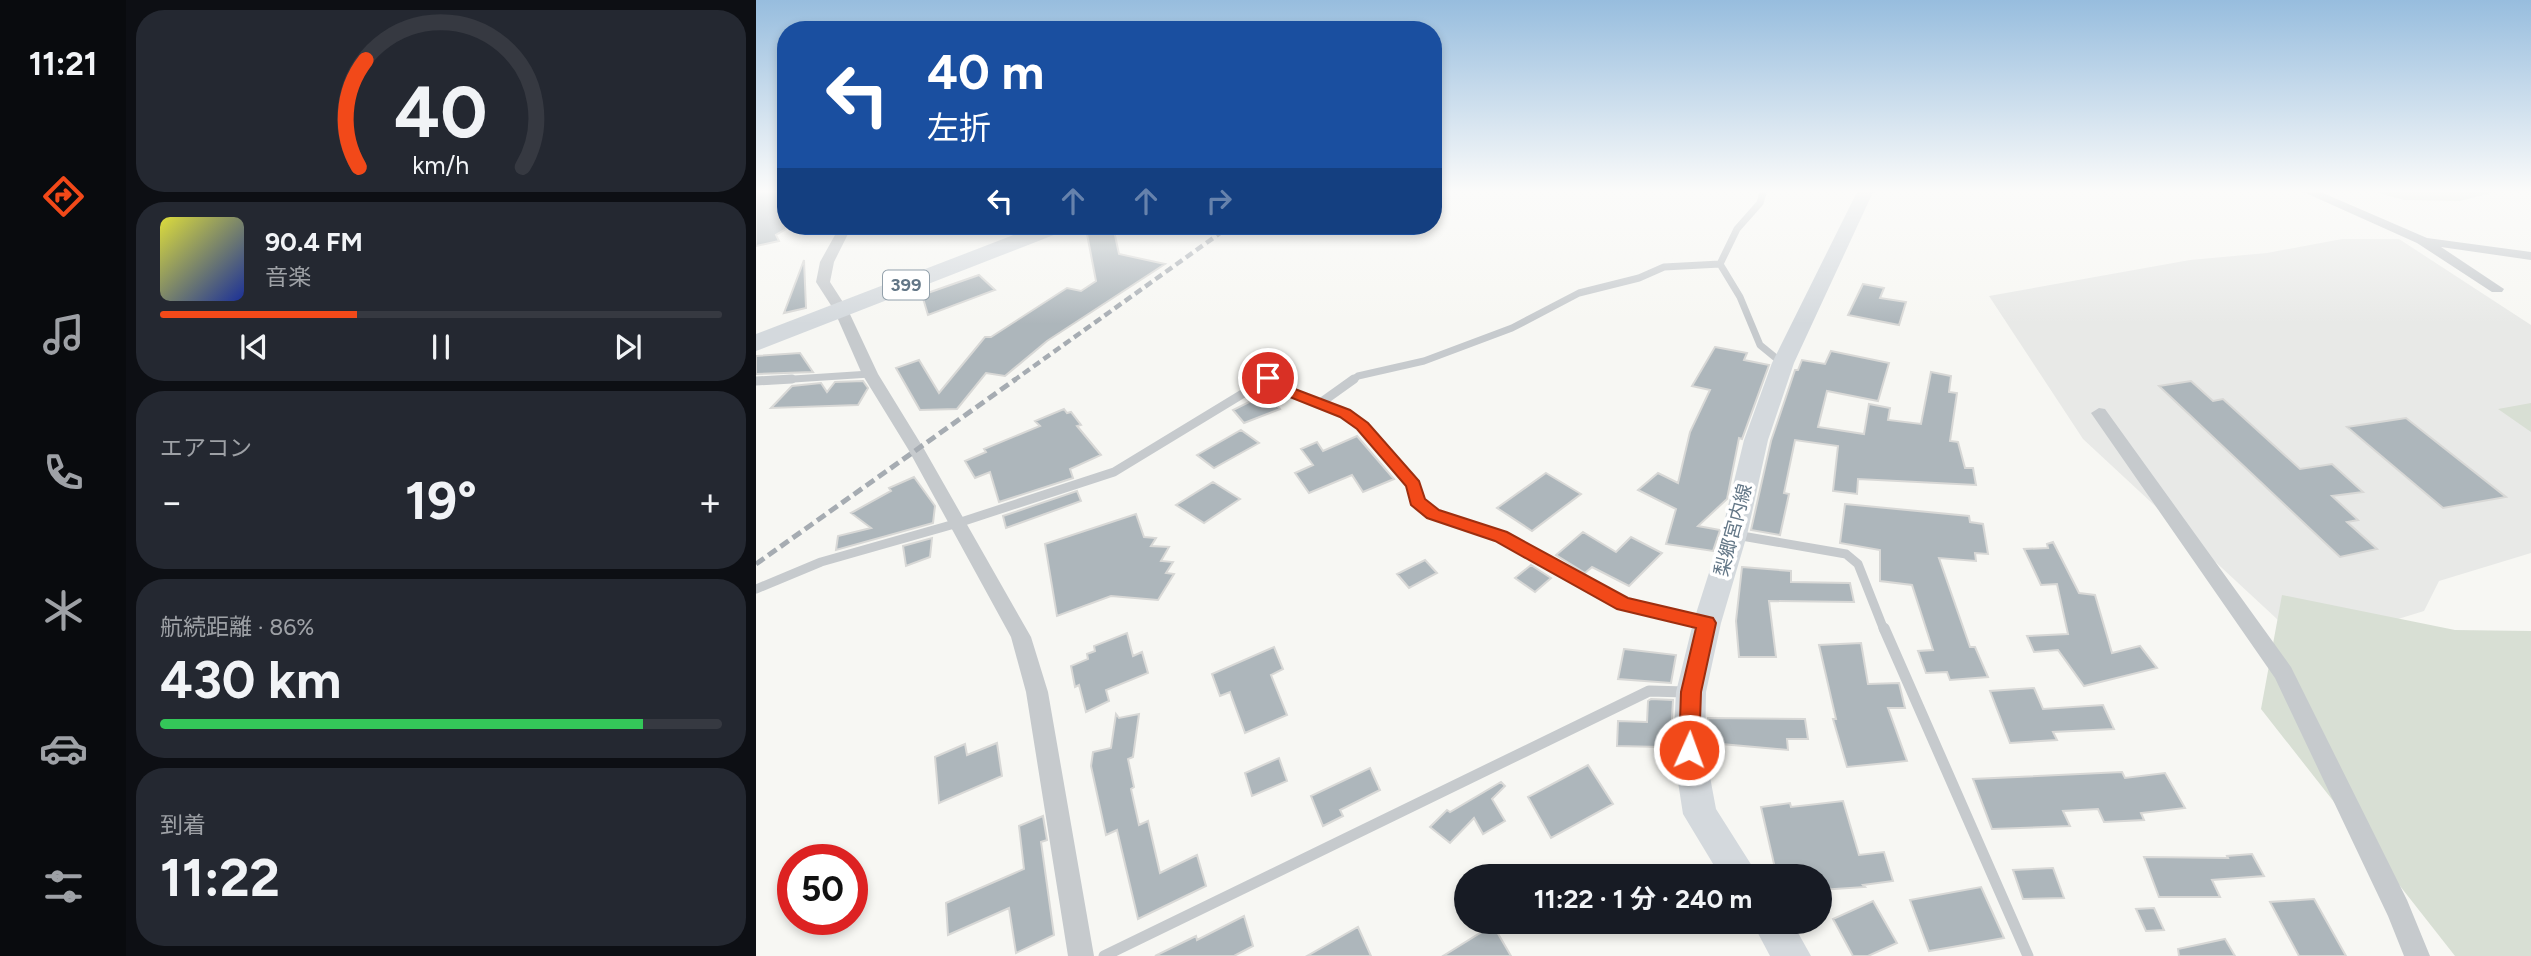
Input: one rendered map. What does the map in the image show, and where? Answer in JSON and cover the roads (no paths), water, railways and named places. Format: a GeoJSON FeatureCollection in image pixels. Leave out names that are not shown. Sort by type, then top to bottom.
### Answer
{"type":"FeatureCollection","features":[{"type":"Feature","properties":{"kind":"highway","name":"399"},"geometry":{"type":"LineString","coordinates":[[756,343],[1033,235]]}},
{"type":"Feature","properties":{"kind":"main road","name":"梨郷宮内線"},"geometry":{"type":"LineString","coordinates":[[1733,864],[1700,814],[1689,750],[1691,692],[1707,623],[1734,535],[1756,440],[1783,363],[1845,235]]}},
{"type":"Feature","properties":{"kind":"main road"},"geometry":{"type":"LineString","coordinates":[[1778,934],[1792,956]]}},
{"type":"Feature","properties":{"kind":"street"},"geometry":{"type":"LineString","coordinates":[[841,235],[827,262],[823,282],[841,310],[870,374],[958,523],[1021,637],[1037,692],[1081,956]]}},
{"type":"Feature","properties":{"kind":"street"},"geometry":{"type":"LineString","coordinates":[[2409,235],[2497,289]]}},
{"type":"Feature","properties":{"kind":"street"},"geometry":{"type":"LineString","coordinates":[[2422,240],[2531,256]]}},
{"type":"Feature","properties":{"kind":"street"},"geometry":{"type":"LineString","coordinates":[[2099,413],[2283,673],[2398,909],[2417,956]]}},
{"type":"Feature","properties":{"kind":"lane"},"geometry":{"type":"LineString","coordinates":[[1720,264],[1734,235]]}},
{"type":"Feature","properties":{"kind":"lane"},"geometry":{"type":"LineString","coordinates":[[1720,264],[1742,303],[1753,335],[1768,356],[1783,363]]}},
{"type":"Feature","properties":{"kind":"lane"},"geometry":{"type":"LineString","coordinates":[[1319,404],[1358,376],[1424,361],[1512,328],[1579,293],[1639,278],[1664,267],[1720,264]]}},
{"type":"Feature","properties":{"kind":"lane"},"geometry":{"type":"LineString","coordinates":[[756,381],[870,374]]}},
{"type":"Feature","properties":{"kind":"lane"},"geometry":{"type":"LineString","coordinates":[[756,589],[821,562],[958,523],[1114,472],[1268,378],[1282,389],[1345,414],[1362,426],[1413,485],[1417,501],[1433,514],[1501,537],[1623,604],[1707,623]]}},
{"type":"Feature","properties":{"kind":"lane"},"geometry":{"type":"LineString","coordinates":[[1734,535],[1846,554],[1858,564],[1870,597],[2028,956]]}},
{"type":"Feature","properties":{"kind":"lane"},"geometry":{"type":"LineString","coordinates":[[1104,956],[1649,691],[1691,692]]}},
{"type":"Feature","properties":{"kind":"railway"},"geometry":{"type":"LineString","coordinates":[[1013,381],[1217,235]]}},
{"type":"Feature","properties":{"kind":"railway"},"geometry":{"type":"LineString","coordinates":[[756,564],[1016,379]]}}]}
